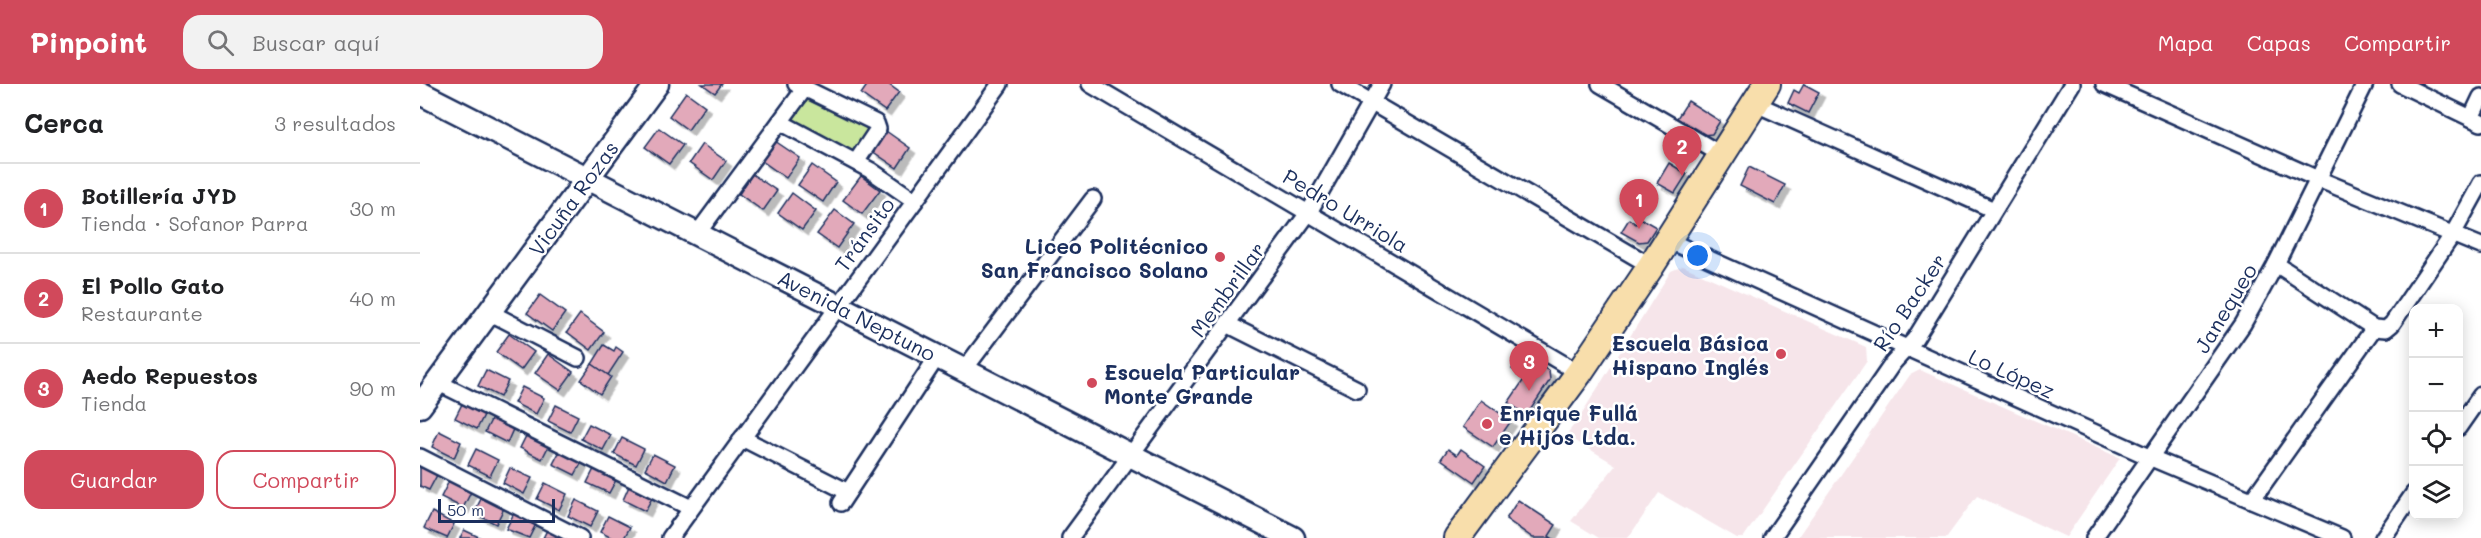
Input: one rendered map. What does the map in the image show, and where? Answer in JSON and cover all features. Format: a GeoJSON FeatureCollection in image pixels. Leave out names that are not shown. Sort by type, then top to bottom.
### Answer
{"type":"FeatureCollection","features":[{"type":"Feature","properties":{"kind":"main road","name":"Vicuña Rozas"},"geometry":{"type":"LineString","coordinates":[[420,406],[657,84]]}},
{"type":"Feature","properties":{"kind":"main road","name":"Avenida Neptuno"},"geometry":{"type":"LineString","coordinates":[[420,93],[1293,538]]}},
{"type":"Feature","properties":{"kind":"main road"},"geometry":{"type":"LineString","coordinates":[[1457,538],[1580,373],[1761,93]]}},
{"type":"Feature","properties":{"kind":"street","name":"Tránsito"},"geometry":{"type":"LineString","coordinates":[[670,538],[1000,84]]}},
{"type":"Feature","properties":{"kind":"street","name":"Pedro Urriola"},"geometry":{"type":"LineString","coordinates":[[1090,84],[1580,373]]}},
{"type":"Feature","properties":{"kind":"street"},"geometry":{"type":"LineString","coordinates":[[1340,84],[1651,266]]}},
{"type":"Feature","properties":{"kind":"street","name":"Membrillar"},"geometry":{"type":"LineString","coordinates":[[1070,538],[1309,212],[1382,84]]}},
{"type":"Feature","properties":{"kind":"street"},"geometry":{"type":"LineString","coordinates":[[1600,84],[1722,155]]}},
{"type":"Feature","properties":{"kind":"street","name":"Río Backer"},"geometry":{"type":"LineString","coordinates":[[1772,538],[1893,363],[1915,339],[2072,84]]}},
{"type":"Feature","properties":{"kind":"street"},"geometry":{"type":"LineString","coordinates":[[2104,84],[2318,179],[2481,246]]}},
{"type":"Feature","properties":{"kind":"street","name":"Janequeo"},"geometry":{"type":"LineString","coordinates":[[2094,538],[2243,324],[2276,264],[2364,84]]}},
{"type":"Feature","properties":{"kind":"street"},"geometry":{"type":"LineString","coordinates":[[2400,84],[2476,121],[2481,97]]}},
{"type":"Feature","properties":{"kind":"street"},"geometry":{"type":"LineString","coordinates":[[697,234],[780,122],[801,86],[876,123],[878,129],[856,162]]}},
{"type":"Feature","properties":{"kind":"street"},"geometry":{"type":"LineString","coordinates":[[1761,93],[1994,210]]}},
{"type":"Feature","properties":{"kind":"street"},"geometry":{"type":"LineString","coordinates":[[780,122],[856,162],[915,201]]}},
{"type":"Feature","properties":{"kind":"street"},"geometry":{"type":"LineString","coordinates":[[2276,264],[2374,328],[2383,331],[2392,324],[2453,234],[2481,183]]}},
{"type":"Feature","properties":{"kind":"street"},"geometry":{"type":"LineString","coordinates":[[964,370],[1093,199]]}},
{"type":"Feature","properties":{"kind":"street","name":"Lo López"},"geometry":{"type":"LineString","coordinates":[[1667,240],[2149,457],[2342,538]]}},
{"type":"Feature","properties":{"kind":"street"},"geometry":{"type":"LineString","coordinates":[[489,312],[578,358]]}},
{"type":"Feature","properties":{"kind":"street"},"geometry":{"type":"LineString","coordinates":[[1227,324],[1357,389]]}},
{"type":"Feature","properties":{"kind":"street"},"geometry":{"type":"LineString","coordinates":[[2252,500],[2374,328]]}},
{"type":"Feature","properties":{"kind":"street"},"geometry":{"type":"LineString","coordinates":[[742,438],[845,498],[937,357]]}},
{"type":"Feature","properties":{"kind":"street"},"geometry":{"type":"LineString","coordinates":[[437,382],[691,508]]}},
{"type":"Feature","properties":{"kind":"street"},"geometry":{"type":"LineString","coordinates":[[2463,421],[2481,395]]}},
{"type":"Feature","properties":{"kind":"street"},"geometry":{"type":"LineString","coordinates":[[420,457],[580,538]]}},
{"type":"Feature","properties":{"kind":"street"},"geometry":{"type":"LineString","coordinates":[[2383,538],[2409,501]]}},
{"type":"Feature","properties":{"kind":"shaded area"},"geometry":{"type":"Polygon","coordinates":[[[1683,266],[1866,347],[1867,361],[1743,538],[1737,538],[1659,493],[1628,538],[1599,538],[1571,521],[1616,465],[1566,435],[1671,271],[1683,266]]]}},
{"type":"Feature","properties":{"kind":"shaded area"},"geometry":{"type":"Polygon","coordinates":[[[1920,370],[2120,458],[2066,537],[1977,496],[1946,538],[1797,538],[1910,375],[1920,370]]]}},
{"type":"Feature","properties":{"kind":"green space"},"geometry":{"type":"Polygon","coordinates":[[[807,93],[871,126],[856,153],[790,118],[807,93]]]}},
{"type":"Feature","properties":{"kind":"building"},"geometry":{"type":"Polygon","coordinates":[[[702,84],[722,84],[715,93],[702,84]]]}},
{"type":"Feature","properties":{"kind":"building"},"geometry":{"type":"Polygon","coordinates":[[[868,84],[888,84],[899,92],[885,111],[861,94],[868,84]]]}},
{"type":"Feature","properties":{"kind":"building"},"geometry":{"type":"Polygon","coordinates":[[[1804,84],[1819,92],[1808,113],[1788,103],[1794,90],[1799,93],[1804,84]]]}},
{"type":"Feature","properties":{"kind":"building"},"geometry":{"type":"Polygon","coordinates":[[[686,92],[705,106],[688,130],[669,116],[686,92]]]}},
{"type":"Feature","properties":{"kind":"building"},"geometry":{"type":"Polygon","coordinates":[[[1688,101],[1720,121],[1712,134],[1702,135],[1677,118],[1688,101]]]}},
{"type":"Feature","properties":{"kind":"building"},"geometry":{"type":"Polygon","coordinates":[[[659,128],[683,145],[669,164],[645,147],[659,128]]]}},
{"type":"Feature","properties":{"kind":"building"},"geometry":{"type":"Polygon","coordinates":[[[886,131],[910,148],[897,168],[872,151],[886,131]]]}},
{"type":"Feature","properties":{"kind":"building"},"geometry":{"type":"Polygon","coordinates":[[[775,141],[800,158],[786,178],[762,161],[775,141]]]}},
{"type":"Feature","properties":{"kind":"building"},"geometry":{"type":"Polygon","coordinates":[[[702,144],[726,161],[713,180],[689,163],[702,144]]]}},
{"type":"Feature","properties":{"kind":"building"},"geometry":{"type":"Polygon","coordinates":[[[1669,163],[1687,174],[1675,193],[1657,183],[1669,163]]]}},
{"type":"Feature","properties":{"kind":"building"},"geometry":{"type":"Polygon","coordinates":[[[812,165],[836,182],[823,202],[798,185],[812,165]]]}},
{"type":"Feature","properties":{"kind":"building"},"geometry":{"type":"Polygon","coordinates":[[[1749,167],[1785,185],[1775,204],[1740,186],[1749,167]]]}},
{"type":"Feature","properties":{"kind":"building"},"geometry":{"type":"Polygon","coordinates":[[[752,174],[777,191],[763,211],[739,194],[752,174]]]}},
{"type":"Feature","properties":{"kind":"building"},"geometry":{"type":"Polygon","coordinates":[[[861,176],[880,190],[862,214],[843,200],[861,176]]]}},
{"type":"Feature","properties":{"kind":"building"},"geometry":{"type":"Polygon","coordinates":[[[792,193],[816,211],[802,230],[778,213],[792,193]]]}},
{"type":"Feature","properties":{"kind":"building"},"geometry":{"type":"Polygon","coordinates":[[[835,210],[854,224],[837,248],[817,234],[835,210]]]}},
{"type":"Feature","properties":{"kind":"building"},"geometry":{"type":"Polygon","coordinates":[[[1640,218],[1656,227],[1647,241],[1639,242],[1621,232],[1629,219],[1636,224],[1640,218]]]}},
{"type":"Feature","properties":{"kind":"building"},"geometry":{"type":"Polygon","coordinates":[[[540,295],[565,313],[552,331],[527,313],[540,295]]]}},
{"type":"Feature","properties":{"kind":"building"},"geometry":{"type":"Polygon","coordinates":[[[580,314],[604,332],[591,350],[567,332],[580,314]]]}},
{"type":"Feature","properties":{"kind":"building"},"geometry":{"type":"Polygon","coordinates":[[[509,334],[534,352],[521,370],[496,352],[509,334]]]}},
{"type":"Feature","properties":{"kind":"building"},"geometry":{"type":"Polygon","coordinates":[[[604,345],[614,351],[616,347],[623,352],[608,375],[592,364],[604,345]]]}},
{"type":"Feature","properties":{"kind":"building"},"geometry":{"type":"Polygon","coordinates":[[[548,354],[573,372],[560,390],[535,373],[548,354]]]}},
{"type":"Feature","properties":{"kind":"building"},"geometry":{"type":"Polygon","coordinates":[[[1523,354],[1549,371],[1550,380],[1527,415],[1508,403],[1525,378],[1512,369],[1523,354]]]}},
{"type":"Feature","properties":{"kind":"building"},"geometry":{"type":"Polygon","coordinates":[[[592,364],[611,377],[600,394],[581,380],[592,364]]]}},
{"type":"Feature","properties":{"kind":"building"},"geometry":{"type":"Polygon","coordinates":[[[486,370],[508,381],[500,397],[478,386],[486,370]]]}},
{"type":"Feature","properties":{"kind":"building"},"geometry":{"type":"Polygon","coordinates":[[[522,387],[544,398],[536,414],[514,403],[522,387]]]}},
{"type":"Feature","properties":{"kind":"building","name":"Enrique Fullá e Hijos Ltda."},"geometry":{"type":"Polygon","coordinates":[[[1481,400],[1511,421],[1493,447],[1463,427],[1481,400]]]}},
{"type":"Feature","properties":{"kind":"building"},"geometry":{"type":"Polygon","coordinates":[[[463,402],[485,413],[477,429],[455,418],[463,402]]]}},
{"type":"Feature","properties":{"kind":"building"},"geometry":{"type":"Polygon","coordinates":[[[556,405],[578,416],[570,432],[548,421],[556,405]]]}},
{"type":"Feature","properties":{"kind":"building"},"geometry":{"type":"Polygon","coordinates":[[[493,416],[514,427],[507,443],[485,432],[493,416]]]}},
{"type":"Feature","properties":{"kind":"building"},"geometry":{"type":"Polygon","coordinates":[[[589,424],[611,435],[603,450],[581,439],[589,424]]]}},
{"type":"Feature","properties":{"kind":"building"},"geometry":{"type":"Polygon","coordinates":[[[439,431],[461,442],[454,458],[432,447],[439,431]]]}},
{"type":"Feature","properties":{"kind":"building"},"geometry":{"type":"Polygon","coordinates":[[[528,432],[550,443],[542,459],[520,448],[528,432]]]}},
{"type":"Feature","properties":{"kind":"building"},"geometry":{"type":"Polygon","coordinates":[[[622,438],[644,449],[636,465],[614,454],[622,438]]]}},
{"type":"Feature","properties":{"kind":"building"},"geometry":{"type":"Polygon","coordinates":[[[476,449],[498,460],[490,476],[468,465],[476,449]]]}},
{"type":"Feature","properties":{"kind":"building"},"geometry":{"type":"Polygon","coordinates":[[[561,449],[583,460],[575,475],[553,464],[561,449]]]}},
{"type":"Feature","properties":{"kind":"building"},"geometry":{"type":"Polygon","coordinates":[[[1448,449],[1457,455],[1461,449],[1485,466],[1474,482],[1441,459],[1448,449]]]}},
{"type":"Feature","properties":{"kind":"building"},"geometry":{"type":"Polygon","coordinates":[[[653,454],[675,465],[667,481],[645,469],[653,454]]]}},
{"type":"Feature","properties":{"kind":"building"},"geometry":{"type":"Polygon","coordinates":[[[420,466],[437,475],[429,490],[420,486],[420,466]]]}},
{"type":"Feature","properties":{"kind":"building"},"geometry":{"type":"Polygon","coordinates":[[[595,467],[617,478],[609,493],[587,483],[595,467]]]}},
{"type":"Feature","properties":{"kind":"building"},"geometry":{"type":"Polygon","coordinates":[[[510,468],[532,478],[524,494],[503,483],[510,468]]]}},
{"type":"Feature","properties":{"kind":"building"},"geometry":{"type":"Polygon","coordinates":[[[449,481],[471,492],[463,508],[441,497],[449,481]]]}},
{"type":"Feature","properties":{"kind":"building"},"geometry":{"type":"Polygon","coordinates":[[[545,483],[567,494],[559,510],[537,499],[545,483]]]}},
{"type":"Feature","properties":{"kind":"building"},"geometry":{"type":"Polygon","coordinates":[[[630,484],[653,496],[645,511],[623,500],[630,484]]]}},
{"type":"Feature","properties":{"kind":"building"},"geometry":{"type":"Polygon","coordinates":[[[482,497],[504,508],[496,524],[474,513],[482,497]]]}},
{"type":"Feature","properties":{"kind":"building"},"geometry":{"type":"Polygon","coordinates":[[[576,500],[598,511],[590,527],[568,516],[576,500]]]}},
{"type":"Feature","properties":{"kind":"building"},"geometry":{"type":"Polygon","coordinates":[[[1518,500],[1556,525],[1549,536],[1552,538],[1533,538],[1506,519],[1518,500]]]}},
{"type":"Feature","properties":{"kind":"building"},"geometry":{"type":"Polygon","coordinates":[[[432,512],[454,524],[447,538],[424,528],[432,512]]]}},
{"type":"Feature","properties":{"kind":"building"},"geometry":{"type":"Polygon","coordinates":[[[514,513],[536,524],[529,538],[506,529],[514,513]]]}},
{"type":"Feature","properties":{"kind":"building"},"geometry":{"type":"Polygon","coordinates":[[[608,516],[630,527],[624,538],[612,538],[600,532],[608,516]]]}},
{"type":"Feature","properties":{"kind":"building"},"geometry":{"type":"Polygon","coordinates":[[[464,530],[481,538],[460,538],[464,530]]]}},
{"type":"Feature","properties":{"kind":"building"},"geometry":{"type":"Polygon","coordinates":[[[547,530],[562,538],[543,538],[547,530]]]}},
{"type":"Feature","properties":{"kind":"place","name":"El Pollo Gato"},"geometry":{"type":"Point","coordinates":[1682,176]}},
{"type":"Feature","properties":{"kind":"place","name":"Botillería JYD"},"geometry":{"type":"Point","coordinates":[1639,229]}},
{"type":"Feature","properties":{"kind":"place","name":"Liceo Politécnico San Francisco Solano"},"geometry":{"type":"Point","coordinates":[1220,257]}},
{"type":"Feature","properties":{"kind":"place","name":"Escuela Básica Hispano Inglés"},"geometry":{"type":"Point","coordinates":[1781,354]}},
{"type":"Feature","properties":{"kind":"place","name":"Escuela Particular Monte Grande"},"geometry":{"type":"Point","coordinates":[1092,383]}},
{"type":"Feature","properties":{"kind":"place","name":"Aedo Repuestos"},"geometry":{"type":"Point","coordinates":[1529,391]}},
{"type":"Feature","properties":{"kind":"place","name":"Enrique Fullá e Hijos Ltda."},"geometry":{"type":"Point","coordinates":[1487,424]}}]}
